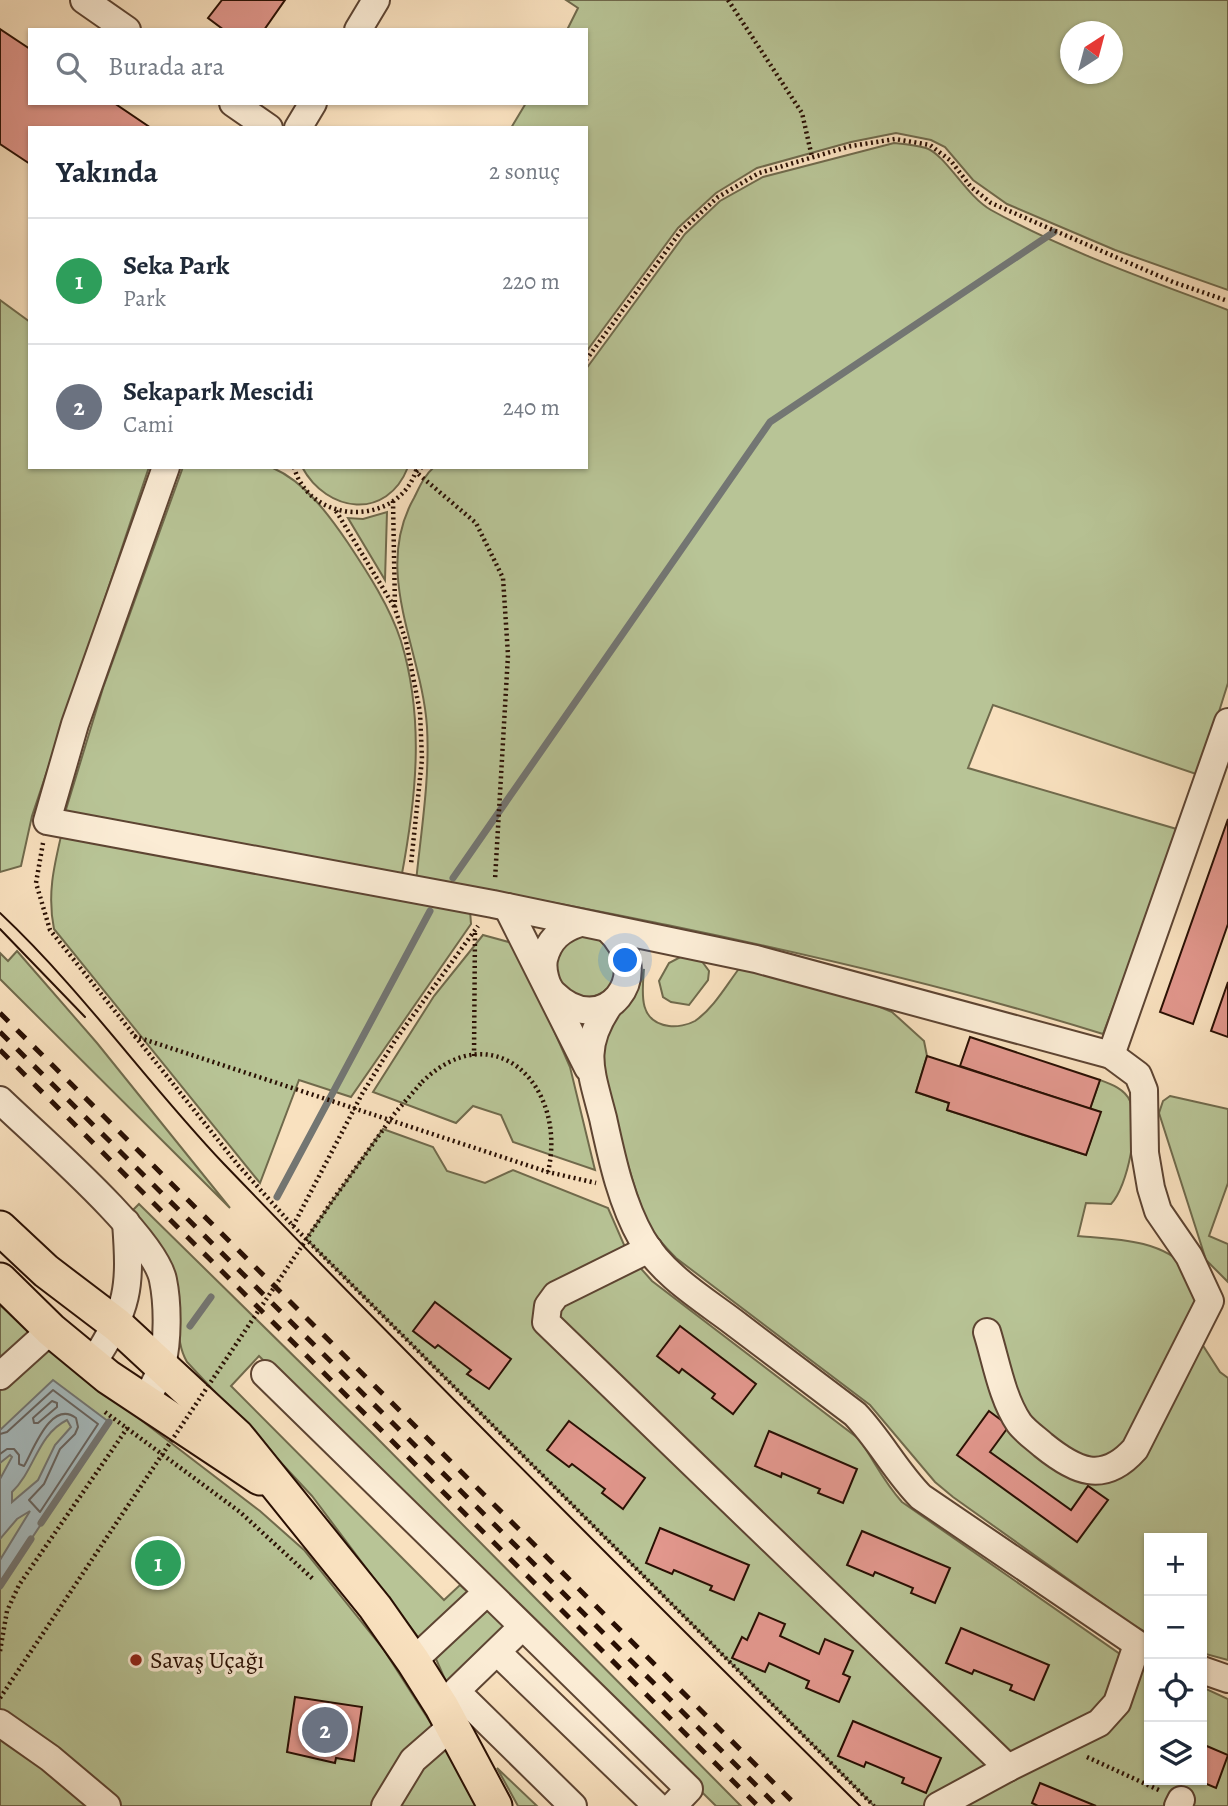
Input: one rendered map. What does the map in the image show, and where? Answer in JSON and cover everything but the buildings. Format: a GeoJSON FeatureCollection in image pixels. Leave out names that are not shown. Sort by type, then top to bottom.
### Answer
{"type":"FeatureCollection","features":[{"type":"Feature","properties":{"kind":"main road"},"geometry":{"type":"LineString","coordinates":[[0,1228],[46,1271],[117,1325],[162,1366],[237,1436],[289,1496],[413,1661],[495,1806]]}},
{"type":"Feature","properties":{"kind":"main road"},"geometry":{"type":"LineString","coordinates":[[0,1280],[142,1414],[289,1496]]}},
{"type":"Feature","properties":{"kind":"street"},"geometry":{"type":"LineString","coordinates":[[84,0],[124,28]]}},
{"type":"Feature","properties":{"kind":"street"},"geometry":{"type":"LineString","coordinates":[[359,28],[376,0]]}},
{"type":"Feature","properties":{"kind":"street"},"geometry":{"type":"LineString","coordinates":[[236,105],[266,126]]}},
{"type":"Feature","properties":{"kind":"street"},"geometry":{"type":"LineString","coordinates":[[299,126],[312,105]]}},
{"type":"Feature","properties":{"kind":"street"},"geometry":{"type":"LineString","coordinates":[[165,469],[75,724],[47,821],[500,905],[756,959],[1111,1055],[1138,1075],[1144,1090],[1145,1153],[1154,1200],[1172,1234],[1189,1256],[1210,1301],[1135,1449],[1125,1461],[1094,1472],[1073,1467],[1020,1425],[1010,1406],[987,1332]]}},
{"type":"Feature","properties":{"kind":"street"},"geometry":{"type":"LineString","coordinates":[[1111,1055],[1228,722]]}},
{"type":"Feature","properties":{"kind":"street"},"geometry":{"type":"LineString","coordinates":[[500,905],[550,990],[593,1080]]}},
{"type":"Feature","properties":{"kind":"street"},"geometry":{"type":"LineString","coordinates":[[580,923],[562,929],[551,941],[543,968],[550,990],[567,1007],[588,1012],[608,1007]]}},
{"type":"Feature","properties":{"kind":"street"},"geometry":{"type":"LineString","coordinates":[[608,929],[628,952],[628,974],[621,993],[595,1027],[589,1046],[593,1080],[621,1188],[649,1249],[677,1279],[855,1414],[870,1430],[906,1482],[921,1497],[1143,1649],[1117,1703],[1099,1723],[938,1806]]}},
{"type":"Feature","properties":{"kind":"street"},"geometry":{"type":"LineString","coordinates":[[0,1100],[126,1222],[150,1251],[163,1279],[165,1339],[162,1366],[142,1414]]}},
{"type":"Feature","properties":{"kind":"street"},"geometry":{"type":"LineString","coordinates":[[92,1364],[117,1325],[127,1297],[130,1275],[126,1222]]}},
{"type":"Feature","properties":{"kind":"street"},"geometry":{"type":"LineString","coordinates":[[649,1249],[556,1295],[548,1307],[546,1322],[1008,1768]]}},
{"type":"Feature","properties":{"kind":"street"},"geometry":{"type":"LineString","coordinates":[[0,1377],[51,1330]]}},
{"type":"Feature","properties":{"kind":"street"},"geometry":{"type":"LineString","coordinates":[[265,1374],[689,1789],[673,1806]]}},
{"type":"Feature","properties":{"kind":"street"},"geometry":{"type":"LineString","coordinates":[[413,1661],[487,1592]]}},
{"type":"Feature","properties":{"kind":"street"},"geometry":{"type":"LineString","coordinates":[[522,1627],[456,1691],[573,1806]]}},
{"type":"Feature","properties":{"kind":"street"},"geometry":{"type":"LineString","coordinates":[[497,1652],[657,1806]]}},
{"type":"Feature","properties":{"kind":"street"},"geometry":{"type":"LineString","coordinates":[[1207,1672],[1228,1679]]}},
{"type":"Feature","properties":{"kind":"street"},"geometry":{"type":"LineString","coordinates":[[0,1723],[50,1758],[107,1806]]}},
{"type":"Feature","properties":{"kind":"street"},"geometry":{"type":"LineString","coordinates":[[385,1806],[413,1760],[452,1726]]}},
{"type":"Feature","properties":{"kind":"path"},"geometry":{"type":"LineString","coordinates":[[727,0],[802,113],[812,157]]}},
{"type":"Feature","properties":{"kind":"path"},"geometry":{"type":"LineString","coordinates":[[588,357],[681,231],[709,206],[759,173],[851,146],[895,139],[930,145],[951,161],[971,187],[991,203],[1149,272],[1228,301]]}},
{"type":"Feature","properties":{"kind":"path"},"geometry":{"type":"LineString","coordinates":[[293,1226],[355,1108],[396,1039],[475,929],[500,905],[498,790],[508,655],[503,578],[475,523],[416,469],[407,488],[393,501],[365,512],[335,510],[319,501],[305,489],[295,469]]}},
{"type":"Feature","properties":{"kind":"path"},"geometry":{"type":"LineString","coordinates":[[393,501],[395,609]]}},
{"type":"Feature","properties":{"kind":"path"},"geometry":{"type":"LineString","coordinates":[[335,510],[395,609],[406,641],[420,712],[414,849],[405,888]]}},
{"type":"Feature","properties":{"kind":"path"},"geometry":{"type":"LineString","coordinates":[[47,821],[36,883],[50,930],[132,1035],[262,1191],[293,1226],[874,1806]]}},
{"type":"Feature","properties":{"kind":"path"},"geometry":{"type":"LineString","coordinates":[[474,1056],[475,929]]}},
{"type":"Feature","properties":{"kind":"path"},"geometry":{"type":"LineString","coordinates":[[132,1035],[548,1172],[621,1188]]}},
{"type":"Feature","properties":{"kind":"path"},"geometry":{"type":"LineString","coordinates":[[0,1698],[332,1201],[395,1113],[438,1066],[453,1058],[490,1056],[513,1064],[528,1074],[540,1090],[552,1132],[552,1154],[548,1172]]}},
{"type":"Feature","properties":{"kind":"path"},"geometry":{"type":"LineString","coordinates":[[99,1407],[142,1414],[320,1587]]}},
{"type":"Feature","properties":{"kind":"path"},"geometry":{"type":"LineString","coordinates":[[0,1651],[7,1611],[19,1585],[142,1414]]}},
{"type":"Feature","properties":{"kind":"path"},"geometry":{"type":"LineString","coordinates":[[1058,1743],[1179,1803]]}},
{"type":"Feature","properties":{"kind":"green space"},"geometry":{"type":"Polygon","coordinates":[[[566,0],[1228,0],[1228,290],[1115,250],[1007,204],[973,180],[945,147],[931,140],[896,133],[851,142],[757,168],[716,193],[678,228],[588,349],[588,126],[512,126],[525,105],[588,105],[588,28],[568,28],[578,8],[566,0]]]}},
{"type":"Feature","properties":{"kind":"green space"},"geometry":{"type":"Polygon","coordinates":[[[894,143],[926,148],[934,152],[973,195],[991,210],[1048,239],[1228,310],[1228,683],[1199,775],[993,705],[968,768],[1180,830],[1103,1034],[943,988],[781,949],[544,901],[416,882],[426,785],[427,727],[398,583],[402,526],[414,498],[432,469],[588,469],[588,366],[685,234],[720,201],[763,177],[894,143]]]}},
{"type":"Feature","properties":{"kind":"green space"},"geometry":{"type":"Polygon","coordinates":[[[0,300],[28,321],[28,469],[148,469],[32,816],[21,866],[0,872],[0,300]]]}},
{"type":"Feature","properties":{"kind":"green space"},"geometry":{"type":"Polygon","coordinates":[[[182,469],[275,469],[285,474],[306,490],[333,521],[385,603],[401,641],[413,700],[416,760],[411,820],[401,879],[64,816],[103,688],[182,469]]]}},
{"type":"Feature","properties":{"kind":"green space"},"geometry":{"type":"Polygon","coordinates":[[[303,469],[407,469],[398,484],[386,496],[372,503],[341,501],[326,494],[303,469]]]}},
{"type":"Feature","properties":{"kind":"green space"},"geometry":{"type":"Polygon","coordinates":[[[387,512],[385,580],[348,518],[363,519],[387,512]]]}},
{"type":"Feature","properties":{"kind":"green space"},"geometry":{"type":"Polygon","coordinates":[[[62,832],[470,910],[471,924],[351,1097],[299,1080],[260,1183],[54,929],[51,892],[62,832]]]}},
{"type":"Feature","properties":{"kind":"green space"},"geometry":{"type":"Polygon","coordinates":[[[483,935],[516,944],[570,1067],[595,1170],[513,1142],[501,1115],[473,1106],[456,1123],[373,1092],[434,996],[483,935]]]}},
{"type":"Feature","properties":{"kind":"green space"},"geometry":{"type":"Polygon","coordinates":[[[586,935],[608,944],[617,966],[608,988],[586,997],[564,988],[555,966],[564,944],[586,935]]]}},
{"type":"Feature","properties":{"kind":"green space"},"geometry":{"type":"Polygon","coordinates":[[[17,951],[97,1043],[230,1208],[0,979],[0,953],[8,961],[17,951]]]}},
{"type":"Feature","properties":{"kind":"green space"},"geometry":{"type":"Polygon","coordinates":[[[686,954],[701,960],[709,971],[708,980],[689,1005],[671,1002],[663,997],[659,981],[669,963],[686,954]]]}},
{"type":"Feature","properties":{"kind":"green space"},"geometry":{"type":"Polygon","coordinates":[[[741,966],[863,1000],[892,1012],[924,1041],[927,1056],[916,1092],[949,1103],[947,1110],[1086,1155],[1100,1112],[1090,1109],[1100,1080],[1125,1093],[1133,1111],[1134,1124],[1131,1154],[1123,1184],[1111,1204],[1086,1203],[1078,1236],[1137,1242],[1165,1252],[1188,1270],[1195,1296],[1190,1320],[1172,1363],[1133,1432],[1107,1461],[1092,1463],[1074,1458],[1038,1429],[1027,1416],[1019,1402],[991,1324],[976,1330],[1005,1411],[1014,1428],[1071,1473],[1094,1480],[1126,1472],[1138,1461],[1200,1341],[1220,1372],[1228,1378],[1228,1660],[1207,1654],[1207,1533],[1144,1533],[1144,1631],[1134,1626],[953,1497],[935,1482],[870,1405],[676,1258],[655,1234],[643,1210],[609,1095],[604,1067],[603,1029],[608,1020],[634,996],[644,969],[644,1005],[652,1019],[659,1023],[669,1026],[686,1025],[702,1016],[741,966]]]}},
{"type":"Feature","properties":{"kind":"green space"},"geometry":{"type":"Polygon","coordinates":[[[1170,1096],[1228,1109],[1228,1183],[1209,1236],[1228,1244],[1228,1282],[1206,1260],[1159,1113],[1163,1101],[1170,1096]]]}},
{"type":"Feature","properties":{"kind":"green space"},"geometry":{"type":"Polygon","coordinates":[[[383,1129],[433,1147],[447,1171],[485,1183],[513,1170],[608,1208],[628,1254],[652,1281],[859,1439],[902,1502],[1133,1663],[1144,1668],[1144,1785],[1207,1785],[1207,1689],[1228,1699],[1228,1806],[874,1806],[306,1239],[383,1129]]]}},
{"type":"Feature","properties":{"kind":"green space"},"geometry":{"type":"Polygon","coordinates":[[[139,1204],[372,1433],[741,1806],[716,1806],[259,1356],[231,1386],[444,1600],[460,1585],[471,1595],[421,1641],[312,1496],[187,1362],[180,1341],[172,1272],[154,1236],[130,1213],[139,1204]]]}},
{"type":"Feature","properties":{"kind":"green space"},"geometry":{"type":"Polygon","coordinates":[[[0,1305],[94,1384],[260,1511],[304,1550],[384,1650],[439,1736],[476,1806],[0,1806],[0,1305]]]}},
{"type":"Feature","properties":{"kind":"green space"},"geometry":{"type":"Polygon","coordinates":[[[485,1608],[510,1623],[447,1684],[436,1659],[437,1652],[485,1608]]]}},
{"type":"Feature","properties":{"kind":"green space"},"geometry":{"type":"Polygon","coordinates":[[[497,1768],[537,1806],[518,1806],[497,1768]]]}},
{"type":"Feature","properties":{"kind":"water"},"geometry":{"type":"Polygon","coordinates":[[[53,1380],[109,1422],[0,1586],[0,1560],[30,1511],[17,1519],[0,1539],[0,1479],[12,1457],[10,1455],[0,1463],[0,1430],[53,1380]],[[67,1420],[49,1434],[26,1474],[12,1492],[12,1502],[38,1480],[55,1445],[71,1427],[67,1420]]]}},
{"type":"Feature","properties":{"kind":"waterway"},"geometry":{"type":"LineString","coordinates":[[453,878],[770,422],[1054,232]]}},
{"type":"Feature","properties":{"kind":"waterway"},"geometry":{"type":"LineString","coordinates":[[277,1197],[430,911]]}},
{"type":"Feature","properties":{"kind":"waterway"},"geometry":{"type":"LineString","coordinates":[[190,1326],[211,1297]]}},
{"type":"Feature","properties":{"kind":"waterway"},"geometry":{"type":"LineString","coordinates":[[41,1523],[109,1422]]}},
{"type":"Feature","properties":{"kind":"waterway"},"geometry":{"type":"LineString","coordinates":[[0,1586],[31,1539]]}},
{"type":"Feature","properties":{"kind":"tram line"},"geometry":{"type":"LineString","coordinates":[[0,913],[59,973],[224,1164],[540,1487],[860,1806]]}},
{"type":"Feature","properties":{"kind":"tram line"},"geometry":{"type":"LineString","coordinates":[[0,929],[85,1017]]}},
{"type":"Feature","properties":{"kind":"railway"},"geometry":{"type":"LineString","coordinates":[[0,1013],[797,1806]]}},
{"type":"Feature","properties":{"kind":"railway"},"geometry":{"type":"LineString","coordinates":[[0,1032],[777,1806]]}},
{"type":"Feature","properties":{"kind":"railway"},"geometry":{"type":"LineString","coordinates":[[0,1050],[758,1806]]}},
{"type":"Feature","properties":{"kind":"place","name":"Seka Park"},"geometry":{"type":"Point","coordinates":[158,1563]}},
{"type":"Feature","properties":{"kind":"place","name":"Savaş Uçağı"},"geometry":{"type":"Point","coordinates":[136,1660]}},
{"type":"Feature","properties":{"kind":"place","name":"Sekapark Mescidi"},"geometry":{"type":"Point","coordinates":[325,1730]}}]}
